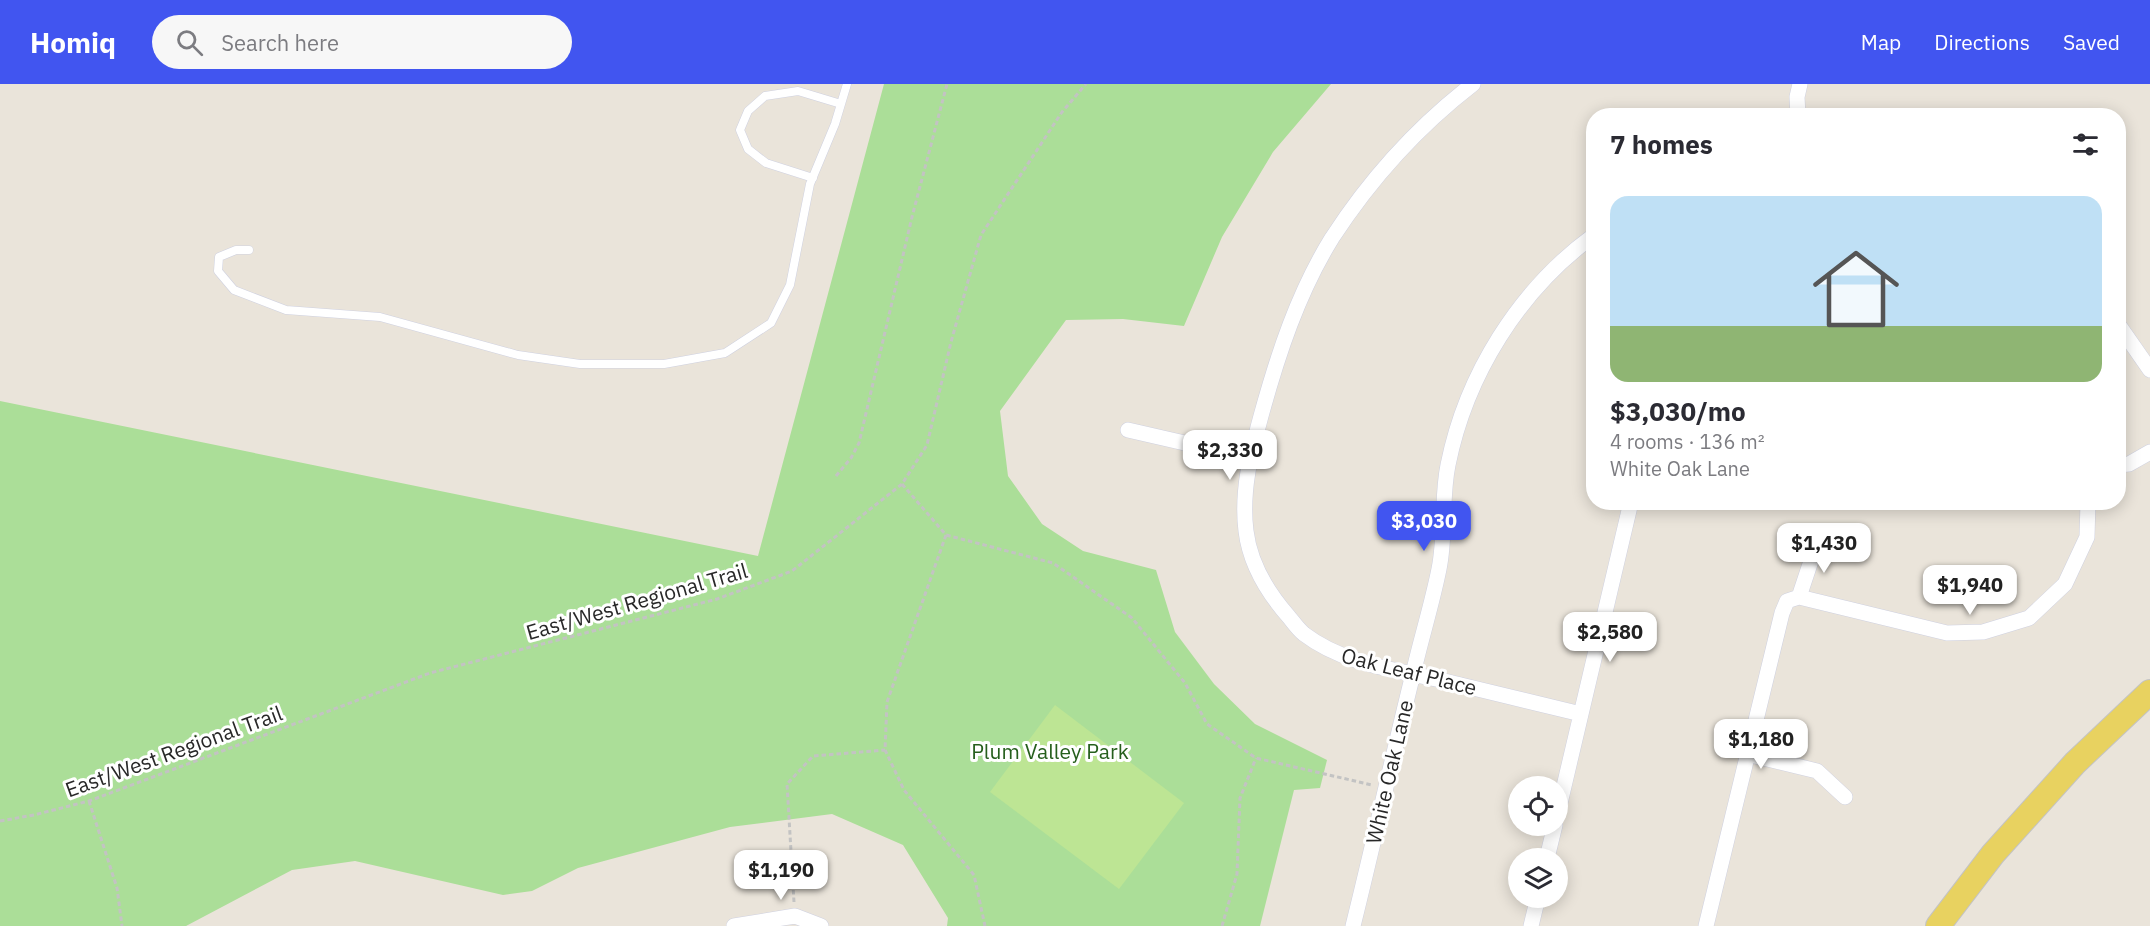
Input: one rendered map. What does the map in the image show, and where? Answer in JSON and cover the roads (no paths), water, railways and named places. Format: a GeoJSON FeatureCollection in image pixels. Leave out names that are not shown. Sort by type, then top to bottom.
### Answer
{"type":"FeatureCollection","features":[{"type":"Feature","properties":{"kind":"main road"},"geometry":{"type":"LineString","coordinates":[[1938,926],[1993,854],[2075,763],[2150,692]]}},
{"type":"Feature","properties":{"kind":"street","name":"Oak Leaf Place"},"geometry":{"type":"LineString","coordinates":[[1473,84],[1443,107],[1408,139],[1383,168],[1332,238],[1308,280],[1274,367],[1250,458],[1245,495],[1246,531],[1255,565],[1269,594],[1303,633],[1334,653],[1373,665],[1581,714]]}},
{"type":"Feature","properties":{"kind":"street"},"geometry":{"type":"LineString","coordinates":[[1798,108],[1800,84]]}},
{"type":"Feature","properties":{"kind":"street","name":"White Oak Lane"},"geometry":{"type":"LineString","coordinates":[[1353,926],[1440,567],[1448,466],[1466,405],[1479,374],[1507,324],[1531,293],[1557,266],[1586,242]]}},
{"type":"Feature","properties":{"kind":"street"},"geometry":{"type":"LineString","coordinates":[[2126,336],[2150,370]]}},
{"type":"Feature","properties":{"kind":"street"},"geometry":{"type":"LineString","coordinates":[[1128,430],[1250,458]]}},
{"type":"Feature","properties":{"kind":"street"},"geometry":{"type":"LineString","coordinates":[[2126,464],[2150,452]]}},
{"type":"Feature","properties":{"kind":"street"},"geometry":{"type":"LineString","coordinates":[[1566,776],[1629,510]]}},
{"type":"Feature","properties":{"kind":"street"},"geometry":{"type":"LineString","coordinates":[[1706,926],[1782,613],[1787,601],[1799,597],[1947,633],[1983,632],[2030,618],[2065,584],[2087,537],[2088,510]]}},
{"type":"Feature","properties":{"kind":"street"},"geometry":{"type":"LineString","coordinates":[[1799,597],[1818,540]]}},
{"type":"Feature","properties":{"kind":"street"},"geometry":{"type":"LineString","coordinates":[[1747,754],[1817,771],[1845,797]]}},
{"type":"Feature","properties":{"kind":"street"},"geometry":{"type":"LineString","coordinates":[[1531,926],[1535,908]]}},
{"type":"Feature","properties":{"kind":"street"},"geometry":{"type":"LineString","coordinates":[[734,926],[795,916],[821,926]]}},
{"type":"Feature","properties":{"kind":"lane"},"geometry":{"type":"LineString","coordinates":[[249,250],[236,250],[219,257],[218,271],[234,290],[286,310],[381,317],[518,355],[570,363],[664,364],[725,353],[771,323],[790,285],[813,178],[847,84]]}},
{"type":"Feature","properties":{"kind":"lane"},"geometry":{"type":"LineString","coordinates":[[813,178],[766,163],[748,149],[740,129],[748,111],[765,96],[798,92],[841,104]]}},
{"type":"Feature","properties":{"kind":"park label","name":"Plum Valley Park"},"geometry":{"type":"Point","coordinates":[1050,752]}}]}
